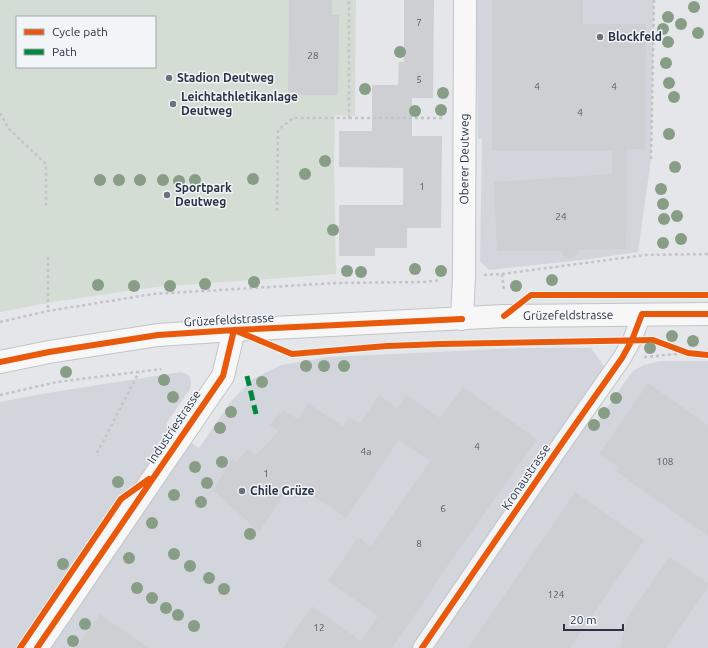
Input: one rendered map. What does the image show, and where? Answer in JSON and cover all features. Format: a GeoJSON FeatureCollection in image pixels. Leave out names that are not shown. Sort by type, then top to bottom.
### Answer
{"type":"FeatureCollection","features":[{"type":"Feature","properties":{"kind":"main road","name":"Oberer Deutweg"},"geometry":{"type":"LineString","coordinates":[[462,319],[464,254],[465,0]]}},
{"type":"Feature","properties":{"kind":"main road","name":"Grüzefeldstrasse"},"geometry":{"type":"LineString","coordinates":[[0,362],[49,352],[158,335],[504,316],[708,314]]}},
{"type":"Feature","properties":{"kind":"main road","name":"Industriestrasse"},"geometry":{"type":"LineString","coordinates":[[37,648],[222,376],[234,330]]}},
{"type":"Feature","properties":{"kind":"street","name":"Kronaustrasse"},"geometry":{"type":"LineString","coordinates":[[422,648],[622,358],[632,340],[642,314]]}},
{"type":"Feature","properties":{"kind":"path"},"geometry":{"type":"LineString","coordinates":[[349,0],[349,118]]}},
{"type":"Feature","properties":{"kind":"path"},"geometry":{"type":"LineString","coordinates":[[651,159],[654,0]]}},
{"type":"Feature","properties":{"kind":"path"},"geometry":{"type":"LineString","coordinates":[[0,112],[9,129],[46,164],[46,206]]}},
{"type":"Feature","properties":{"kind":"path"},"geometry":{"type":"LineString","coordinates":[[277,211],[278,130],[294,118],[451,118]]}},
{"type":"Feature","properties":{"kind":"path"},"geometry":{"type":"LineString","coordinates":[[479,275],[502,274],[645,255],[708,254]]}},
{"type":"Feature","properties":{"kind":"path"},"geometry":{"type":"LineString","coordinates":[[48,257],[48,311]]}},
{"type":"Feature","properties":{"kind":"path"},"geometry":{"type":"LineString","coordinates":[[502,274],[504,291]]}},
{"type":"Feature","properties":{"kind":"path"},"geometry":{"type":"LineString","coordinates":[[0,322],[48,311],[153,294],[336,283],[424,282],[440,280]]}},
{"type":"Feature","properties":{"kind":"path"},"geometry":{"type":"LineString","coordinates":[[674,348],[688,353]]}},
{"type":"Feature","properties":{"kind":"path"},"geometry":{"type":"LineString","coordinates":[[638,358],[688,353]]}},
{"type":"Feature","properties":{"kind":"path"},"geometry":{"type":"LineString","coordinates":[[0,395],[57,382],[161,369]]}},
{"type":"Feature","properties":{"kind":"path"},"geometry":{"type":"LineString","coordinates":[[97,453],[139,372]]}},
{"type":"Feature","properties":{"kind":"shaded area","name":"Sportpark Deutweg"},"geometry":{"type":"Polygon","coordinates":[[[0,0],[356,0],[355,116],[335,115],[334,161],[336,274],[155,287],[53,302],[0,312],[0,0]]]}},
{"type":"Feature","properties":{"kind":"shaded area"},"geometry":{"type":"Polygon","coordinates":[[[476,0],[654,0],[651,159],[638,252],[489,270],[480,261],[482,139],[478,139],[476,0]]]}},
{"type":"Feature","properties":{"kind":"shaded area"},"geometry":{"type":"Polygon","coordinates":[[[522,348],[591,348],[605,368],[575,412],[593,429],[634,370],[644,365],[660,361],[708,361],[708,648],[0,648],[0,402],[181,372],[190,377],[190,389],[166,424],[199,448],[232,400],[253,379],[281,365],[329,357],[522,348]]]}},
{"type":"Feature","properties":{"kind":"building"},"geometry":{"type":"Polygon","coordinates":[[[289,0],[332,0],[332,15],[339,15],[338,95],[288,95],[289,0]]]}},
{"type":"Feature","properties":{"kind":"building"},"geometry":{"type":"Polygon","coordinates":[[[404,0],[434,0],[433,98],[412,98],[412,136],[442,136],[441,228],[407,228],[407,248],[375,248],[375,256],[339,256],[339,205],[403,205],[403,168],[339,167],[339,131],[372,131],[372,85],[398,85],[399,62],[404,62],[404,0]]]}},
{"type":"Feature","properties":{"kind":"building"},"geometry":{"type":"Polygon","coordinates":[[[492,0],[583,0],[583,24],[646,24],[645,149],[627,149],[626,249],[578,250],[576,256],[570,259],[563,256],[561,251],[497,251],[494,182],[612,174],[612,151],[492,151],[492,0]]]}},
{"type":"Feature","properties":{"kind":"building"},"geometry":{"type":"Polygon","coordinates":[[[648,383],[708,425],[708,536],[615,471],[618,467],[599,454],[648,383]]]}},
{"type":"Feature","properties":{"kind":"building"},"geometry":{"type":"Polygon","coordinates":[[[463,387],[537,439],[432,588],[433,589],[392,648],[283,648],[312,606],[361,641],[378,616],[328,581],[358,537],[371,546],[430,461],[399,440],[346,518],[300,487],[297,491],[290,486],[259,532],[213,490],[232,459],[237,462],[247,449],[256,455],[279,431],[269,425],[283,410],[298,419],[308,403],[343,426],[349,417],[360,423],[379,395],[397,408],[406,395],[440,418],[463,387]]]}},
{"type":"Feature","properties":{"kind":"building"},"geometry":{"type":"Polygon","coordinates":[[[575,492],[644,540],[570,648],[468,648],[575,492]]]}},
{"type":"Feature","properties":{"kind":"building"},"geometry":{"type":"Polygon","coordinates":[[[669,557],[708,583],[708,587],[666,648],[620,648],[627,618],[669,557]]]}},
{"type":"Feature","properties":{"kind":"building"},"geometry":{"type":"Polygon","coordinates":[[[100,614],[149,648],[76,648],[100,614]]]}},
{"type":"Feature","properties":{"kind":"marked path"},"geometry":{"type":"LineString","coordinates":[[247,376],[256,414]]}},
{"type":"Feature","properties":{"kind":"cycle path"},"geometry":{"type":"LineString","coordinates":[[504,316],[531,295],[708,295]]}},
{"type":"Feature","properties":{"kind":"cycle path"},"geometry":{"type":"LineString","coordinates":[[422,648],[622,358],[632,340],[642,314],[708,314]]}},
{"type":"Feature","properties":{"kind":"cycle path"},"geometry":{"type":"LineString","coordinates":[[0,362],[49,352],[158,335],[462,319]]}},
{"type":"Feature","properties":{"kind":"cycle path"},"geometry":{"type":"LineString","coordinates":[[234,330],[292,354],[387,346],[653,340],[688,353],[708,355]]}},
{"type":"Feature","properties":{"kind":"cycle path"},"geometry":{"type":"LineString","coordinates":[[37,648],[223,376],[234,330]]}},
{"type":"Feature","properties":{"kind":"cycle path"},"geometry":{"type":"LineString","coordinates":[[20,648],[121,499],[149,479]]}},
{"type":"Feature","properties":{"kind":"place","name":"Blockfeld"},"geometry":{"type":"Point","coordinates":[600,37]}},
{"type":"Feature","properties":{"kind":"place","name":"Stadion Deutweg"},"geometry":{"type":"Point","coordinates":[169,78]}},
{"type":"Feature","properties":{"kind":"place","name":"Leichtathletikanlage Deutweg"},"geometry":{"type":"Point","coordinates":[173,104]}},
{"type":"Feature","properties":{"kind":"place","name":"Sportpark Deutweg"},"geometry":{"type":"Point","coordinates":[167,195]}},
{"type":"Feature","properties":{"kind":"place","name":"Chile Grüze"},"geometry":{"type":"Point","coordinates":[242,491]}}]}
